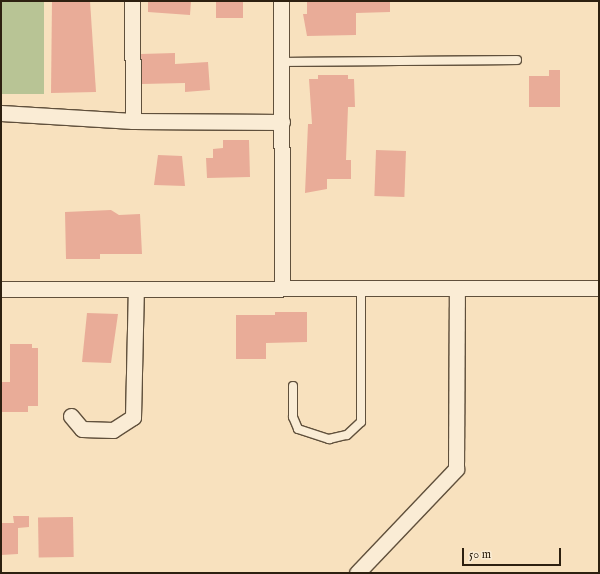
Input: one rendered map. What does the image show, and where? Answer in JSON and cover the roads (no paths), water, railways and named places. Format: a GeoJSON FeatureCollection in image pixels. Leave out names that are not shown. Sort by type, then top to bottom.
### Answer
{"type":"FeatureCollection","features":[{"type":"Feature","properties":{"kind":"street"},"geometry":{"type":"LineString","coordinates":[[132,1],[133,121]]}},
{"type":"Feature","properties":{"kind":"street"},"geometry":{"type":"LineString","coordinates":[[281,1],[282,288]]}},
{"type":"Feature","properties":{"kind":"street"},"geometry":{"type":"LineString","coordinates":[[1,114],[133,121],[282,122]]}},
{"type":"Feature","properties":{"kind":"street"},"geometry":{"type":"LineString","coordinates":[[357,573],[456,469],[457,288]]}},
{"type":"Feature","properties":{"kind":"street"},"geometry":{"type":"LineString","coordinates":[[1,289],[599,288]]}},
{"type":"Feature","properties":{"kind":"street"},"geometry":{"type":"LineString","coordinates":[[71,416],[82,429],[113,430],[133,417],[136,289]]}},
{"type":"Feature","properties":{"kind":"lane"},"geometry":{"type":"LineString","coordinates":[[282,62],[517,60]]}},
{"type":"Feature","properties":{"kind":"lane"},"geometry":{"type":"LineString","coordinates":[[292,386],[293,417],[298,429],[329,439],[347,435],[361,422],[361,288]]}}]}
